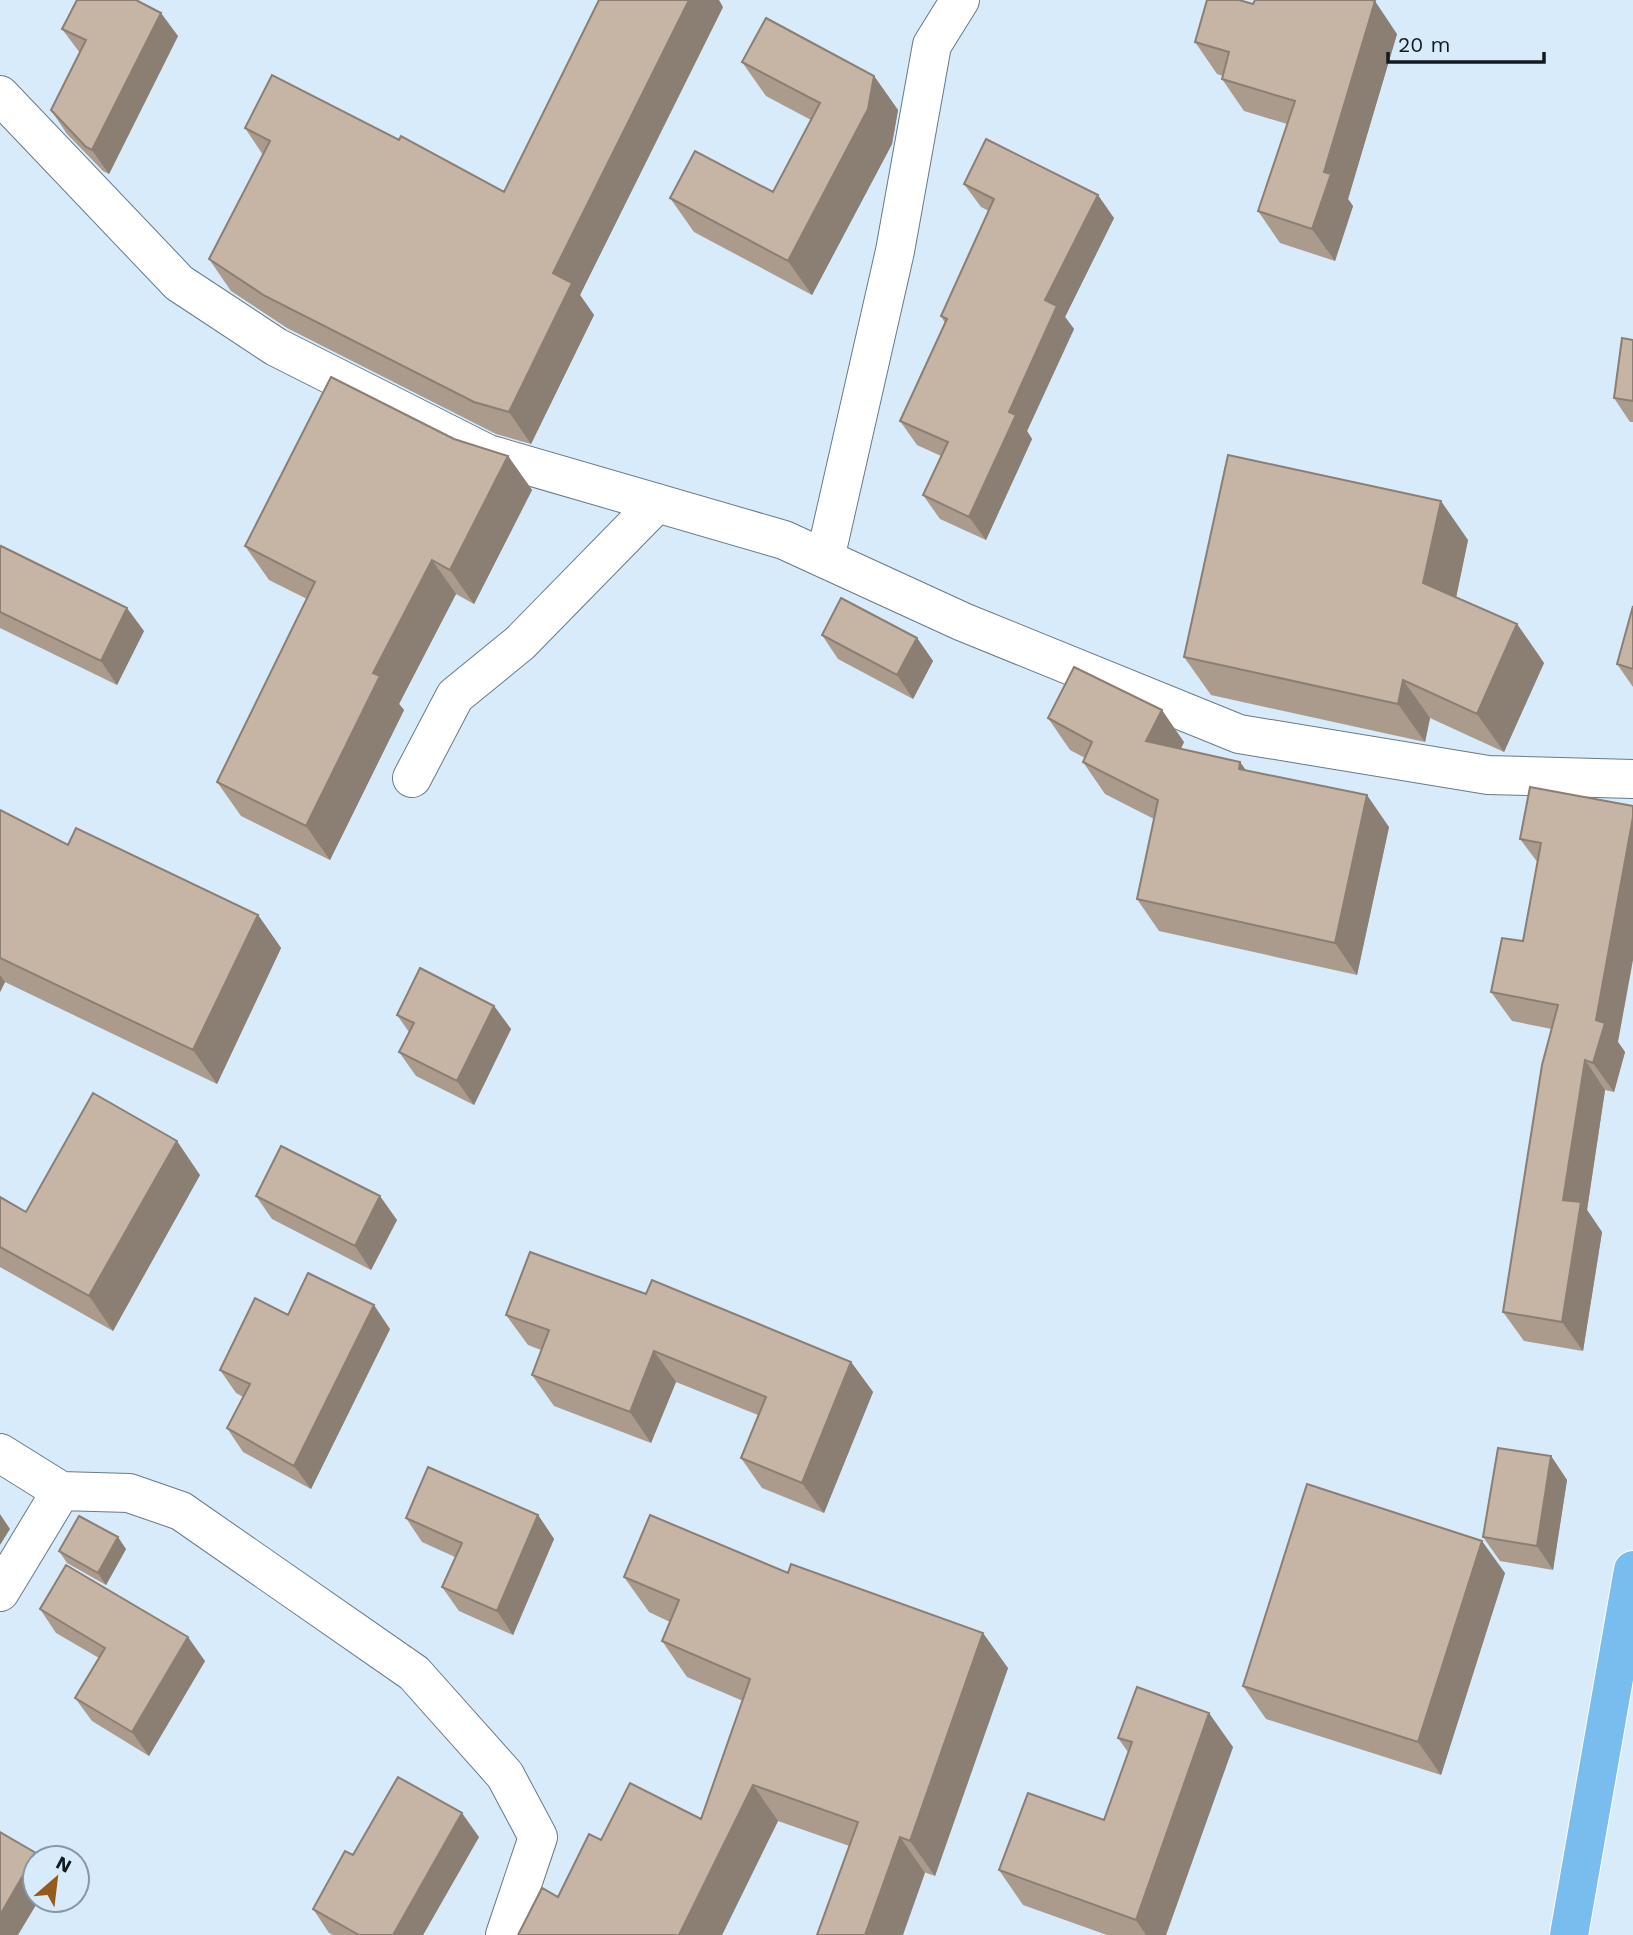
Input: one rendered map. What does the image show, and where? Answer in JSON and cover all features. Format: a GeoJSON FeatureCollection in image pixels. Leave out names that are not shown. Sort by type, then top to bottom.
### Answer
{"type":"FeatureCollection","features":[{"type":"Feature","properties":{"kind":"highway"},"geometry":{"type":"LineString","coordinates":[[1569,1935],[1633,1570]]}},
{"type":"Feature","properties":{"kind":"street"},"geometry":{"type":"LineString","coordinates":[[825,559],[895,251],[932,45],[960,0]]}},
{"type":"Feature","properties":{"kind":"street"},"geometry":{"type":"LineString","coordinates":[[0,95],[179,283],[276,348],[488,454],[784,540],[963,622],[1238,734],[1488,775],[1633,779]]}},
{"type":"Feature","properties":{"kind":"street"},"geometry":{"type":"LineString","coordinates":[[412,778],[455,696],[520,643],[657,503]]}},
{"type":"Feature","properties":{"kind":"street"},"geometry":{"type":"LineString","coordinates":[[0,1453],[61,1492],[129,1493],[181,1511],[414,1673],[505,1775],[538,1837],[505,1935]]}},
{"type":"Feature","properties":{"kind":"street"},"geometry":{"type":"LineString","coordinates":[[0,1592],[61,1492]]}},
{"type":"Feature","properties":{"kind":"building"},"geometry":{"type":"Polygon","coordinates":[[[77,0],[136,0],[161,13],[92,150],[51,110],[86,40],[62,29],[77,0]]]}},
{"type":"Feature","properties":{"kind":"building"},"geometry":{"type":"Polygon","coordinates":[[[599,0],[689,0],[553,273],[572,283],[509,412],[474,402],[265,296],[209,259],[270,141],[245,128],[272,75],[399,140],[401,136],[504,192],[599,0]]]}},
{"type":"Feature","properties":{"kind":"building"},"geometry":{"type":"Polygon","coordinates":[[[1207,0],[1239,0],[1253,4],[1255,0],[1375,1],[1324,172],[1331,174],[1312,229],[1258,211],[1295,101],[1222,79],[1229,52],[1195,42],[1207,0]]]}},
{"type":"Feature","properties":{"kind":"building"},"geometry":{"type":"Polygon","coordinates":[[[766,18],[874,76],[868,109],[788,261],[670,198],[695,151],[773,192],[820,103],[742,62],[766,18]]]}},
{"type":"Feature","properties":{"kind":"building"},"geometry":{"type":"Polygon","coordinates":[[[986,139],[1098,195],[1045,300],[1057,306],[1009,412],[1016,415],[969,517],[923,495],[948,442],[900,421],[947,319],[941,316],[994,199],[964,184],[986,139]]]}},
{"type":"Feature","properties":{"kind":"building"},"geometry":{"type":"Polygon","coordinates":[[[1622,338],[1633,340],[1633,401],[1614,398],[1622,338]]]}},
{"type":"Feature","properties":{"kind":"building"},"geometry":{"type":"Polygon","coordinates":[[[331,377],[454,439],[508,456],[450,570],[432,560],[373,673],[380,676],[306,826],[217,782],[315,582],[245,546],[331,377]]]}},
{"type":"Feature","properties":{"kind":"building"},"geometry":{"type":"Polygon","coordinates":[[[1228,455],[1441,501],[1423,583],[1517,624],[1477,714],[1403,680],[1398,704],[1184,657],[1228,455]]]}},
{"type":"Feature","properties":{"kind":"building"},"geometry":{"type":"Polygon","coordinates":[[[1,546],[127,608],[101,661],[0,612],[1,546]]]}},
{"type":"Feature","properties":{"kind":"building"},"geometry":{"type":"Polygon","coordinates":[[[841,598],[917,638],[897,675],[822,635],[841,598]]]}},
{"type":"Feature","properties":{"kind":"building"},"geometry":{"type":"Polygon","coordinates":[[[1633,606],[1633,669],[1617,664],[1633,606]]]}},
{"type":"Feature","properties":{"kind":"building"},"geometry":{"type":"Polygon","coordinates":[[[1074,667],[1162,710],[1146,741],[1240,762],[1239,769],[1367,795],[1335,943],[1137,899],[1158,800],[1083,762],[1092,742],[1048,718],[1074,667]]]}},
{"type":"Feature","properties":{"kind":"building"},"geometry":{"type":"Polygon","coordinates":[[[1530,787],[1633,806],[1596,1020],[1605,1023],[1593,1063],[1585,1060],[1563,1200],[1581,1202],[1562,1322],[1503,1312],[1542,1065],[1558,1005],[1491,992],[1502,938],[1523,941],[1541,843],[1520,839],[1530,787]]]}},
{"type":"Feature","properties":{"kind":"building"},"geometry":{"type":"Polygon","coordinates":[[[0,810],[68,845],[76,828],[258,915],[193,1050],[0,958],[0,810]]]}},
{"type":"Feature","properties":{"kind":"building"},"geometry":{"type":"Polygon","coordinates":[[[420,968],[494,1006],[457,1081],[399,1052],[414,1023],[397,1015],[420,968]]]}},
{"type":"Feature","properties":{"kind":"building"},"geometry":{"type":"Polygon","coordinates":[[[93,1093],[177,1141],[89,1296],[0,1247],[0,1197],[26,1212],[93,1093]]]}},
{"type":"Feature","properties":{"kind":"building"},"geometry":{"type":"Polygon","coordinates":[[[281,1146],[380,1196],[355,1246],[256,1196],[281,1146]]]}},
{"type":"Feature","properties":{"kind":"building"},"geometry":{"type":"Polygon","coordinates":[[[530,1252],[646,1294],[652,1280],[851,1362],[802,1483],[741,1458],[766,1397],[654,1351],[630,1412],[532,1375],[549,1330],[506,1315],[530,1252]]]}},
{"type":"Feature","properties":{"kind":"building"},"geometry":{"type":"Polygon","coordinates":[[[308,1273],[374,1305],[294,1466],[227,1428],[250,1384],[220,1370],[255,1298],[288,1315],[308,1273]]]}},
{"type":"Feature","properties":{"kind":"building"},"geometry":{"type":"Polygon","coordinates":[[[1498,1448],[1551,1456],[1537,1546],[1483,1537],[1498,1448]]]}},
{"type":"Feature","properties":{"kind":"building"},"geometry":{"type":"Polygon","coordinates":[[[428,1467],[538,1515],[497,1611],[442,1587],[462,1543],[406,1518],[428,1467]]]}},
{"type":"Feature","properties":{"kind":"building"},"geometry":{"type":"Polygon","coordinates":[[[1307,1484],[1482,1541],[1418,1742],[1243,1686],[1307,1484]]]}},
{"type":"Feature","properties":{"kind":"building"},"geometry":{"type":"Polygon","coordinates":[[[650,1515],[788,1573],[791,1564],[983,1633],[910,1841],[900,1837],[865,1935],[817,1935],[858,1822],[753,1785],[679,1935],[518,1935],[542,1888],[558,1897],[589,1834],[601,1840],[630,1783],[701,1819],[750,1679],[662,1641],[679,1600],[624,1577],[650,1515]]]}},
{"type":"Feature","properties":{"kind":"building"},"geometry":{"type":"Polygon","coordinates":[[[79,1516],[118,1537],[98,1573],[59,1551],[79,1516]]]}},
{"type":"Feature","properties":{"kind":"building"},"geometry":{"type":"Polygon","coordinates":[[[66,1565],[188,1637],[132,1732],[75,1698],[105,1648],[40,1609],[66,1565]]]}},
{"type":"Feature","properties":{"kind":"building"},"geometry":{"type":"Polygon","coordinates":[[[1137,1687],[1209,1713],[1136,1920],[999,1870],[1028,1793],[1104,1820],[1132,1742],[1118,1738],[1137,1687]]]}},
{"type":"Feature","properties":{"kind":"building"},"geometry":{"type":"Polygon","coordinates":[[[398,1777],[462,1813],[393,1935],[359,1935],[313,1909],[345,1851],[353,1855],[398,1777]]]}},
{"type":"Feature","properties":{"kind":"building"},"geometry":{"type":"Polygon","coordinates":[[[0,1832],[21,1844],[21,1879],[0,1915],[0,1832]]]}}]}
